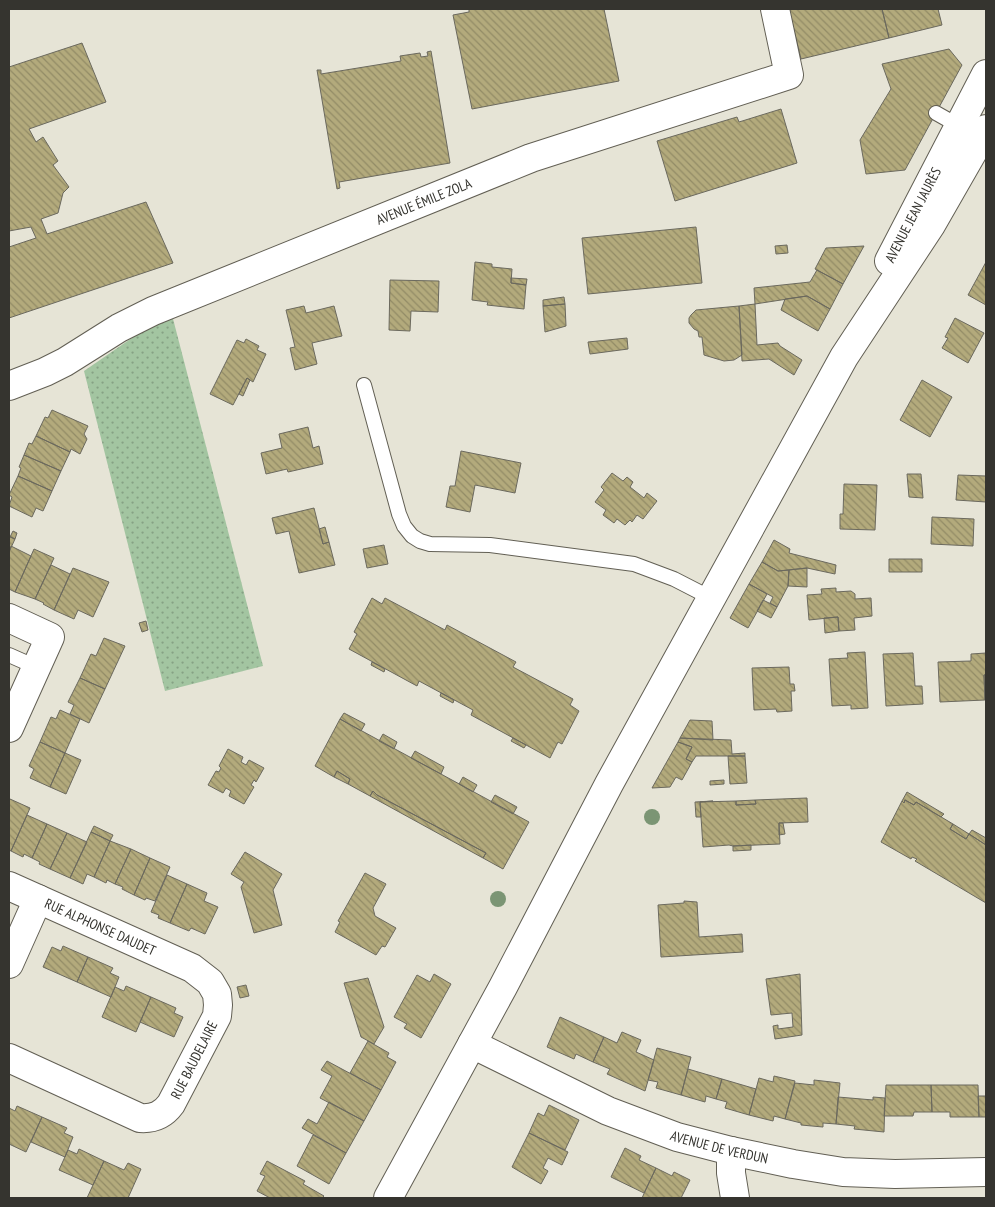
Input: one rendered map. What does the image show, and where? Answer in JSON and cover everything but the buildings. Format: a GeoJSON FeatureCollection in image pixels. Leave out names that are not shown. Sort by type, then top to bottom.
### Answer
{"type":"FeatureCollection","features":[{"type":"Feature","properties":{"kind":"street","name":"AVENUE ÉMILE ZOLA"},"geometry":{"type":"LineString","coordinates":[[12,391],[138,318],[495,172],[551,150],[789,75],[775,9]]}},
{"type":"Feature","properties":{"kind":"street","name":"AVENUE JEAN JAURÈS"},"geometry":{"type":"LineString","coordinates":[[844,357],[872,293],[986,74]]}},
{"type":"Feature","properties":{"kind":"street"},"geometry":{"type":"LineString","coordinates":[[388,1198],[581,837],[844,357],[931,225],[986,129]]}},
{"type":"Feature","properties":{"kind":"street"},"geometry":{"type":"LineString","coordinates":[[9,618],[50,636],[9,728]]}},
{"type":"Feature","properties":{"kind":"street","name":"RUE ALPHONSE DAUDET"},"geometry":{"type":"LineString","coordinates":[[9,886],[192,968]]}},
{"type":"Feature","properties":{"kind":"street"},"geometry":{"type":"LineString","coordinates":[[9,964],[38,899]]}},
{"type":"Feature","properties":{"kind":"street","name":"RUE BAUDELAIRE"},"geometry":{"type":"LineString","coordinates":[[9,1058],[140,1118],[158,1116],[166,1111],[171,1104],[217,1016],[217,994],[210,982],[192,968]]}},
{"type":"Feature","properties":{"kind":"street","name":"AVENUE DE VERDUN"},"geometry":{"type":"LineString","coordinates":[[472,1044],[608,1111],[677,1137],[731,1152],[843,1172],[895,1174],[986,1172]]}},
{"type":"Feature","properties":{"kind":"street"},"geometry":{"type":"LineString","coordinates":[[731,1152],[731,1173],[735,1198]]}},
{"type":"Feature","properties":{"kind":"lane"},"geometry":{"type":"LineString","coordinates":[[936,113],[959,126]]}},
{"type":"Feature","properties":{"kind":"lane"},"geometry":{"type":"LineString","coordinates":[[364,385],[399,514],[404,526],[412,536],[420,541],[430,544],[490,546],[634,564],[674,579],[711,598]]}},
{"type":"Feature","properties":{"kind":"lane"},"geometry":{"type":"LineString","coordinates":[[9,655],[36,668]]}},
{"type":"Feature","properties":{"kind":"green space"},"geometry":{"type":"Polygon","coordinates":[[[171,311],[263,666],[165,691],[84,371],[171,311]]]}}]}
